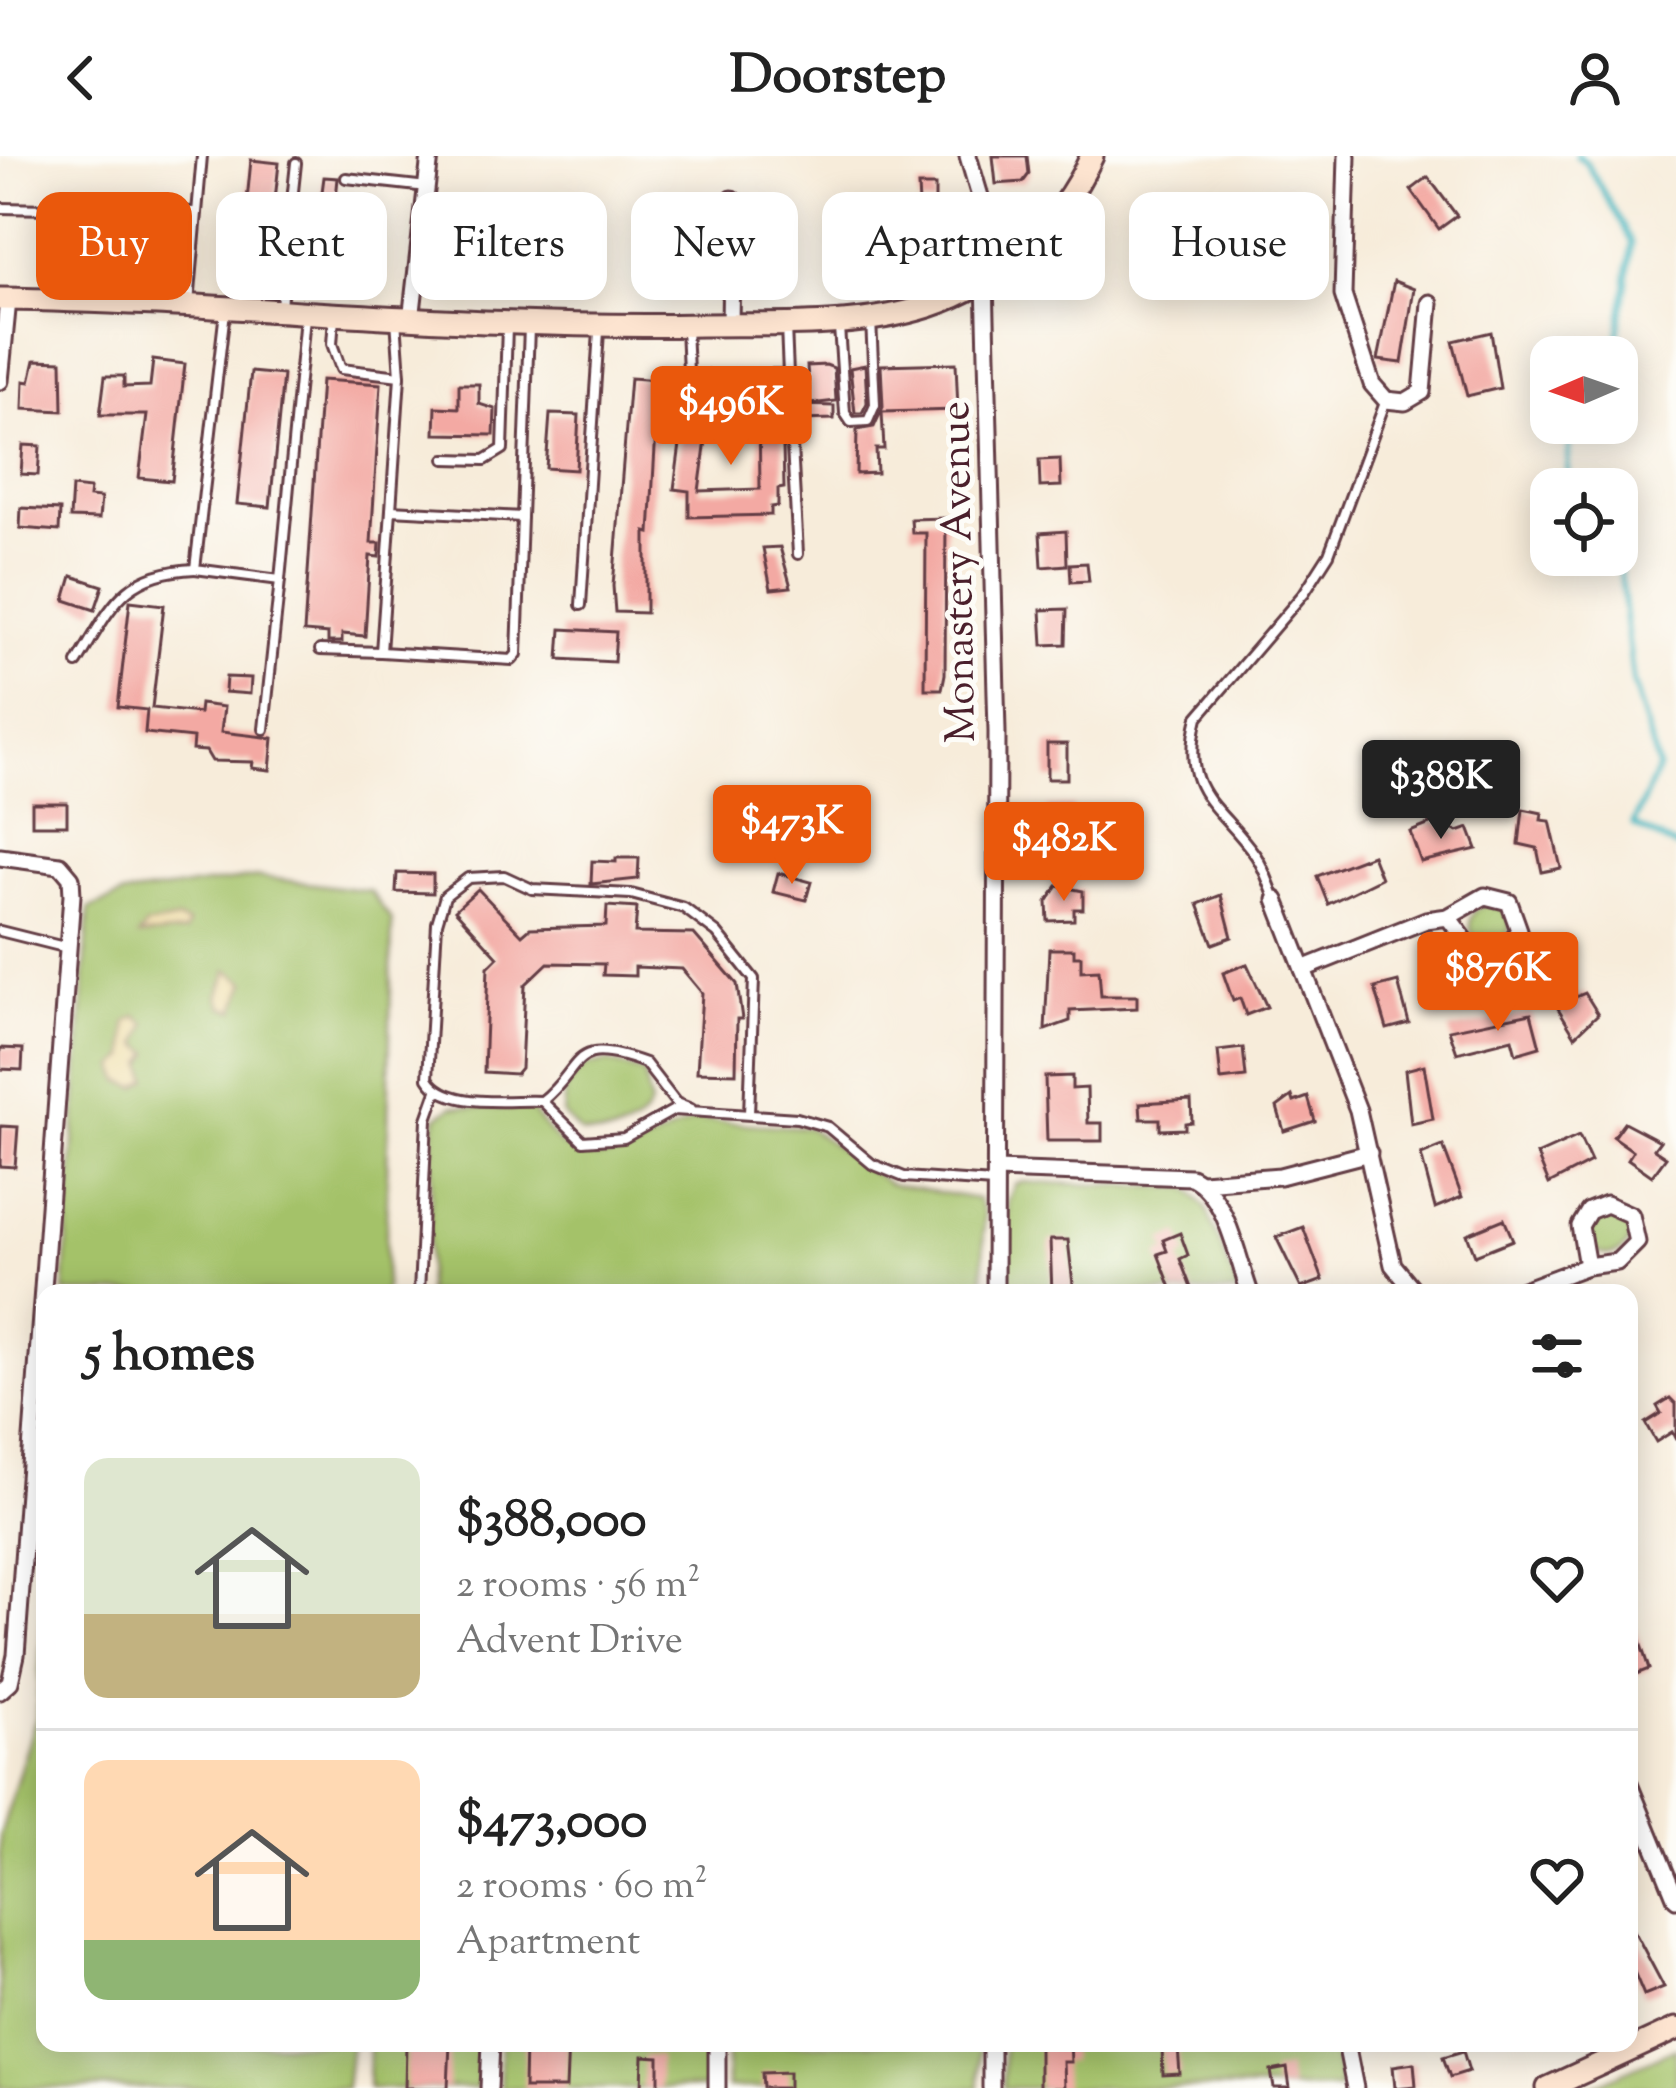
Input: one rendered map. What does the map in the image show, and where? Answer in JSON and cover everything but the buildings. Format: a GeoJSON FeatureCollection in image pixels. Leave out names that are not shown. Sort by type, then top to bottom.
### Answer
{"type":"FeatureCollection","features":[{"type":"Feature","properties":{"kind":"main road"},"geometry":{"type":"LineString","coordinates":[[1072,192],[1092,156]]}},
{"type":"Feature","properties":{"kind":"main road"},"geometry":{"type":"LineString","coordinates":[[4,299],[599,326],[838,322],[871,319],[941,300]]}},
{"type":"Feature","properties":{"kind":"main road"},"geometry":{"type":"LineString","coordinates":[[1638,2047],[1676,2030]]}},
{"type":"Feature","properties":{"kind":"main road"},"geometry":{"type":"LineString","coordinates":[[1548,2088],[1627,2052]]}},
{"type":"Feature","properties":{"kind":"street"},"geometry":{"type":"LineString","coordinates":[[404,319],[430,156]]}},
{"type":"Feature","properties":{"kind":"street"},"geometry":{"type":"LineString","coordinates":[[968,156],[978,192]]}},
{"type":"Feature","properties":{"kind":"street"},"geometry":{"type":"LineString","coordinates":[[1347,156],[1340,272],[1343,295],[1372,384],[1386,400],[1406,402],[1422,392],[1430,303]]}},
{"type":"Feature","properties":{"kind":"street"},"geometry":{"type":"LineString","coordinates":[[0,381],[4,299]]}},
{"type":"Feature","properties":{"kind":"street"},"geometry":{"type":"LineString","coordinates":[[730,300],[730,325]]}},
{"type":"Feature","properties":{"kind":"street","name":"Monastery Avenue"},"geometry":{"type":"LineString","coordinates":[[985,300],[997,749],[995,1284]]}},
{"type":"Feature","properties":{"kind":"street"},"geometry":{"type":"LineString","coordinates":[[0,857],[64,868],[72,895],[39,1284]]}},
{"type":"Feature","properties":{"kind":"street"},"geometry":{"type":"LineString","coordinates":[[1303,969],[1426,920],[1448,917],[1479,898],[1498,896],[1517,911],[1520,930],[1505,950],[1485,954],[1468,944],[1448,917]]}},
{"type":"Feature","properties":{"kind":"street"},"geometry":{"type":"LineString","coordinates":[[1276,900],[1358,1110],[1393,1265],[1409,1284]]}},
{"type":"Feature","properties":{"kind":"street"},"geometry":{"type":"LineString","coordinates":[[996,1177],[1166,1173],[1202,1182],[1280,1176],[1369,1153]]}},
{"type":"Feature","properties":{"kind":"street"},"geometry":{"type":"LineString","coordinates":[[1202,1182],[1219,1208],[1247,1284]]}},
{"type":"Feature","properties":{"kind":"street"},"geometry":{"type":"LineString","coordinates":[[1539,1284],[1587,1266],[1617,1262],[1633,1251],[1636,1223],[1624,1208],[1606,1204],[1583,1218],[1579,1235],[1587,1266]]}},
{"type":"Feature","properties":{"kind":"street"},"geometry":{"type":"LineString","coordinates":[[5,1687],[36,1324]]}},
{"type":"Feature","properties":{"kind":"street"},"geometry":{"type":"LineString","coordinates":[[1638,1806],[1676,1899]]}},
{"type":"Feature","properties":{"kind":"street"},"geometry":{"type":"LineString","coordinates":[[489,2088],[491,2052]]}},
{"type":"Feature","properties":{"kind":"street"},"geometry":{"type":"LineString","coordinates":[[717,2052],[717,2088]]}},
{"type":"Feature","properties":{"kind":"street"},"geometry":{"type":"LineString","coordinates":[[991,2052],[991,2088]]}},
{"type":"Feature","properties":{"kind":"street"},"geometry":{"type":"LineString","coordinates":[[1348,2052],[1355,2088]]}},
{"type":"Feature","properties":{"kind":"lane"},"geometry":{"type":"LineString","coordinates":[[189,308],[202,156]]}},
{"type":"Feature","properties":{"kind":"lane"},"geometry":{"type":"LineString","coordinates":[[280,313],[296,163]]}},
{"type":"Feature","properties":{"kind":"lane"},"geometry":{"type":"LineString","coordinates":[[346,178],[427,187]]}},
{"type":"Feature","properties":{"kind":"lane"},"geometry":{"type":"LineString","coordinates":[[0,208],[197,212]]}},
{"type":"Feature","properties":{"kind":"lane"},"geometry":{"type":"LineString","coordinates":[[195,569],[225,309]]}},
{"type":"Feature","properties":{"kind":"lane"},"geometry":{"type":"LineString","coordinates":[[264,729],[306,314]]}},
{"type":"Feature","properties":{"kind":"lane"},"geometry":{"type":"LineString","coordinates":[[334,316],[332,344],[341,369],[400,376]]}},
{"type":"Feature","properties":{"kind":"lane"},"geometry":{"type":"LineString","coordinates":[[381,652],[404,319]]}},
{"type":"Feature","properties":{"kind":"lane"},"geometry":{"type":"LineString","coordinates":[[838,322],[845,413],[851,422],[868,421],[875,405],[871,319]]}},
{"type":"Feature","properties":{"kind":"lane"},"geometry":{"type":"LineString","coordinates":[[786,324],[798,554]]}},
{"type":"Feature","properties":{"kind":"lane"},"geometry":{"type":"LineString","coordinates":[[445,459],[485,460],[503,448],[518,325]]}},
{"type":"Feature","properties":{"kind":"lane"},"geometry":{"type":"LineString","coordinates":[[320,650],[512,660],[517,654],[518,325]]}},
{"type":"Feature","properties":{"kind":"lane"},"geometry":{"type":"LineString","coordinates":[[580,605],[599,326]]}},
{"type":"Feature","properties":{"kind":"lane"},"geometry":{"type":"LineString","coordinates":[[686,326],[690,375],[788,374]]}},
{"type":"Feature","properties":{"kind":"lane"},"geometry":{"type":"LineString","coordinates":[[1276,900],[1259,860],[1205,800],[1192,739],[1198,718],[1304,593],[1329,554],[1386,400]]}},
{"type":"Feature","properties":{"kind":"lane"},"geometry":{"type":"LineString","coordinates":[[391,510],[521,518]]}},
{"type":"Feature","properties":{"kind":"lane"},"geometry":{"type":"LineString","coordinates":[[77,663],[132,582],[163,570],[195,569],[280,580]]}},
{"type":"Feature","properties":{"kind":"lane"},"geometry":{"type":"LineString","coordinates":[[419,1284],[427,1119],[437,1091],[427,1067],[443,899],[464,879],[499,875],[532,889],[638,896],[684,908],[709,925],[742,960],[755,986],[749,1114]]}},
{"type":"Feature","properties":{"kind":"lane"},"geometry":{"type":"LineString","coordinates":[[0,931],[68,949]]}},
{"type":"Feature","properties":{"kind":"lane"},"geometry":{"type":"LineString","coordinates":[[542,1101],[576,1060],[601,1053],[645,1063],[676,1103],[691,1109]]}},
{"type":"Feature","properties":{"kind":"lane"},"geometry":{"type":"LineString","coordinates":[[437,1091],[456,1097],[542,1101],[551,1104],[573,1137],[598,1142],[624,1138],[668,1112],[691,1109],[819,1123],[872,1164],[904,1178],[996,1177]]}},
{"type":"Feature","properties":{"kind":"green space"},"geometry":{"type":"Polygon","coordinates":[[[259,877],[370,891],[392,921],[385,1284],[65,1284],[89,909],[124,895],[259,877]]]}},
{"type":"Feature","properties":{"kind":"green space"},"geometry":{"type":"Polygon","coordinates":[[[1490,904],[1504,910],[1510,924],[1504,938],[1490,944],[1476,938],[1470,924],[1476,910],[1490,904]]]}},
{"type":"Feature","properties":{"kind":"green space"},"geometry":{"type":"Polygon","coordinates":[[[607,1062],[644,1073],[650,1105],[639,1121],[622,1131],[581,1133],[563,1115],[565,1087],[584,1067],[607,1062]]]}},
{"type":"Feature","properties":{"kind":"green space"},"geometry":{"type":"Polygon","coordinates":[[[453,1106],[531,1110],[560,1145],[598,1157],[622,1154],[696,1120],[809,1128],[889,1184],[978,1199],[984,1213],[983,1284],[426,1284],[437,1117],[453,1106]]]}},
{"type":"Feature","properties":{"kind":"green space"},"geometry":{"type":"Polygon","coordinates":[[[1015,1184],[1189,1188],[1206,1208],[1236,1284],[1007,1284],[1008,1201],[1015,1184]]]}},
{"type":"Feature","properties":{"kind":"green space"},"geometry":{"type":"Polygon","coordinates":[[[1609,1213],[1624,1219],[1630,1234],[1624,1249],[1609,1255],[1594,1249],[1588,1234],[1594,1219],[1609,1213]]]}},
{"type":"Feature","properties":{"kind":"green space"},"geometry":{"type":"Polygon","coordinates":[[[36,1717],[36,2052],[350,2052],[346,2088],[0,2088],[0,1836],[36,1717]]]}},
{"type":"Feature","properties":{"kind":"green space"},"geometry":{"type":"Polygon","coordinates":[[[1676,2048],[1676,2088],[1588,2088],[1676,2048]]]}},
{"type":"Feature","properties":{"kind":"green space"},"geometry":{"type":"Polygon","coordinates":[[[369,2052],[479,2052],[477,2088],[368,2088],[369,2052]]]}},
{"type":"Feature","properties":{"kind":"green space"},"geometry":{"type":"Polygon","coordinates":[[[501,2052],[706,2052],[706,2088],[500,2088],[501,2052]]]}},
{"type":"Feature","properties":{"kind":"green space"},"geometry":{"type":"Polygon","coordinates":[[[727,2052],[979,2052],[979,2088],[727,2088],[727,2052]]]}},
{"type":"Feature","properties":{"kind":"green space"},"geometry":{"type":"Polygon","coordinates":[[[1003,2052],[1334,2052],[1340,2088],[1003,2088],[1003,2052]]]}},
{"type":"Feature","properties":{"kind":"sand"},"geometry":{"type":"Polygon","coordinates":[[[178,920],[188,924],[185,932],[139,936],[146,926],[178,920]]]}},
{"type":"Feature","properties":{"kind":"sand"},"geometry":{"type":"Polygon","coordinates":[[[228,970],[246,982],[235,1010],[224,1007],[219,996],[228,970]]]}},
{"type":"Feature","properties":{"kind":"sand"},"geometry":{"type":"Polygon","coordinates":[[[137,1016],[147,1024],[139,1044],[151,1053],[144,1064],[148,1079],[137,1087],[121,1081],[116,1067],[127,1057],[127,1022],[137,1016]]]}},
{"type":"Feature","properties":{"kind":"waterway"},"geometry":{"type":"LineString","coordinates":[[1577,156],[1586,162],[1632,242],[1619,336]]}},
{"type":"Feature","properties":{"kind":"waterway"},"geometry":{"type":"LineString","coordinates":[[1568,468],[1569,444]]}},
{"type":"Feature","properties":{"kind":"waterway"},"geometry":{"type":"LineString","coordinates":[[1621,576],[1633,682],[1658,768],[1633,825],[1676,847]]}}]}
